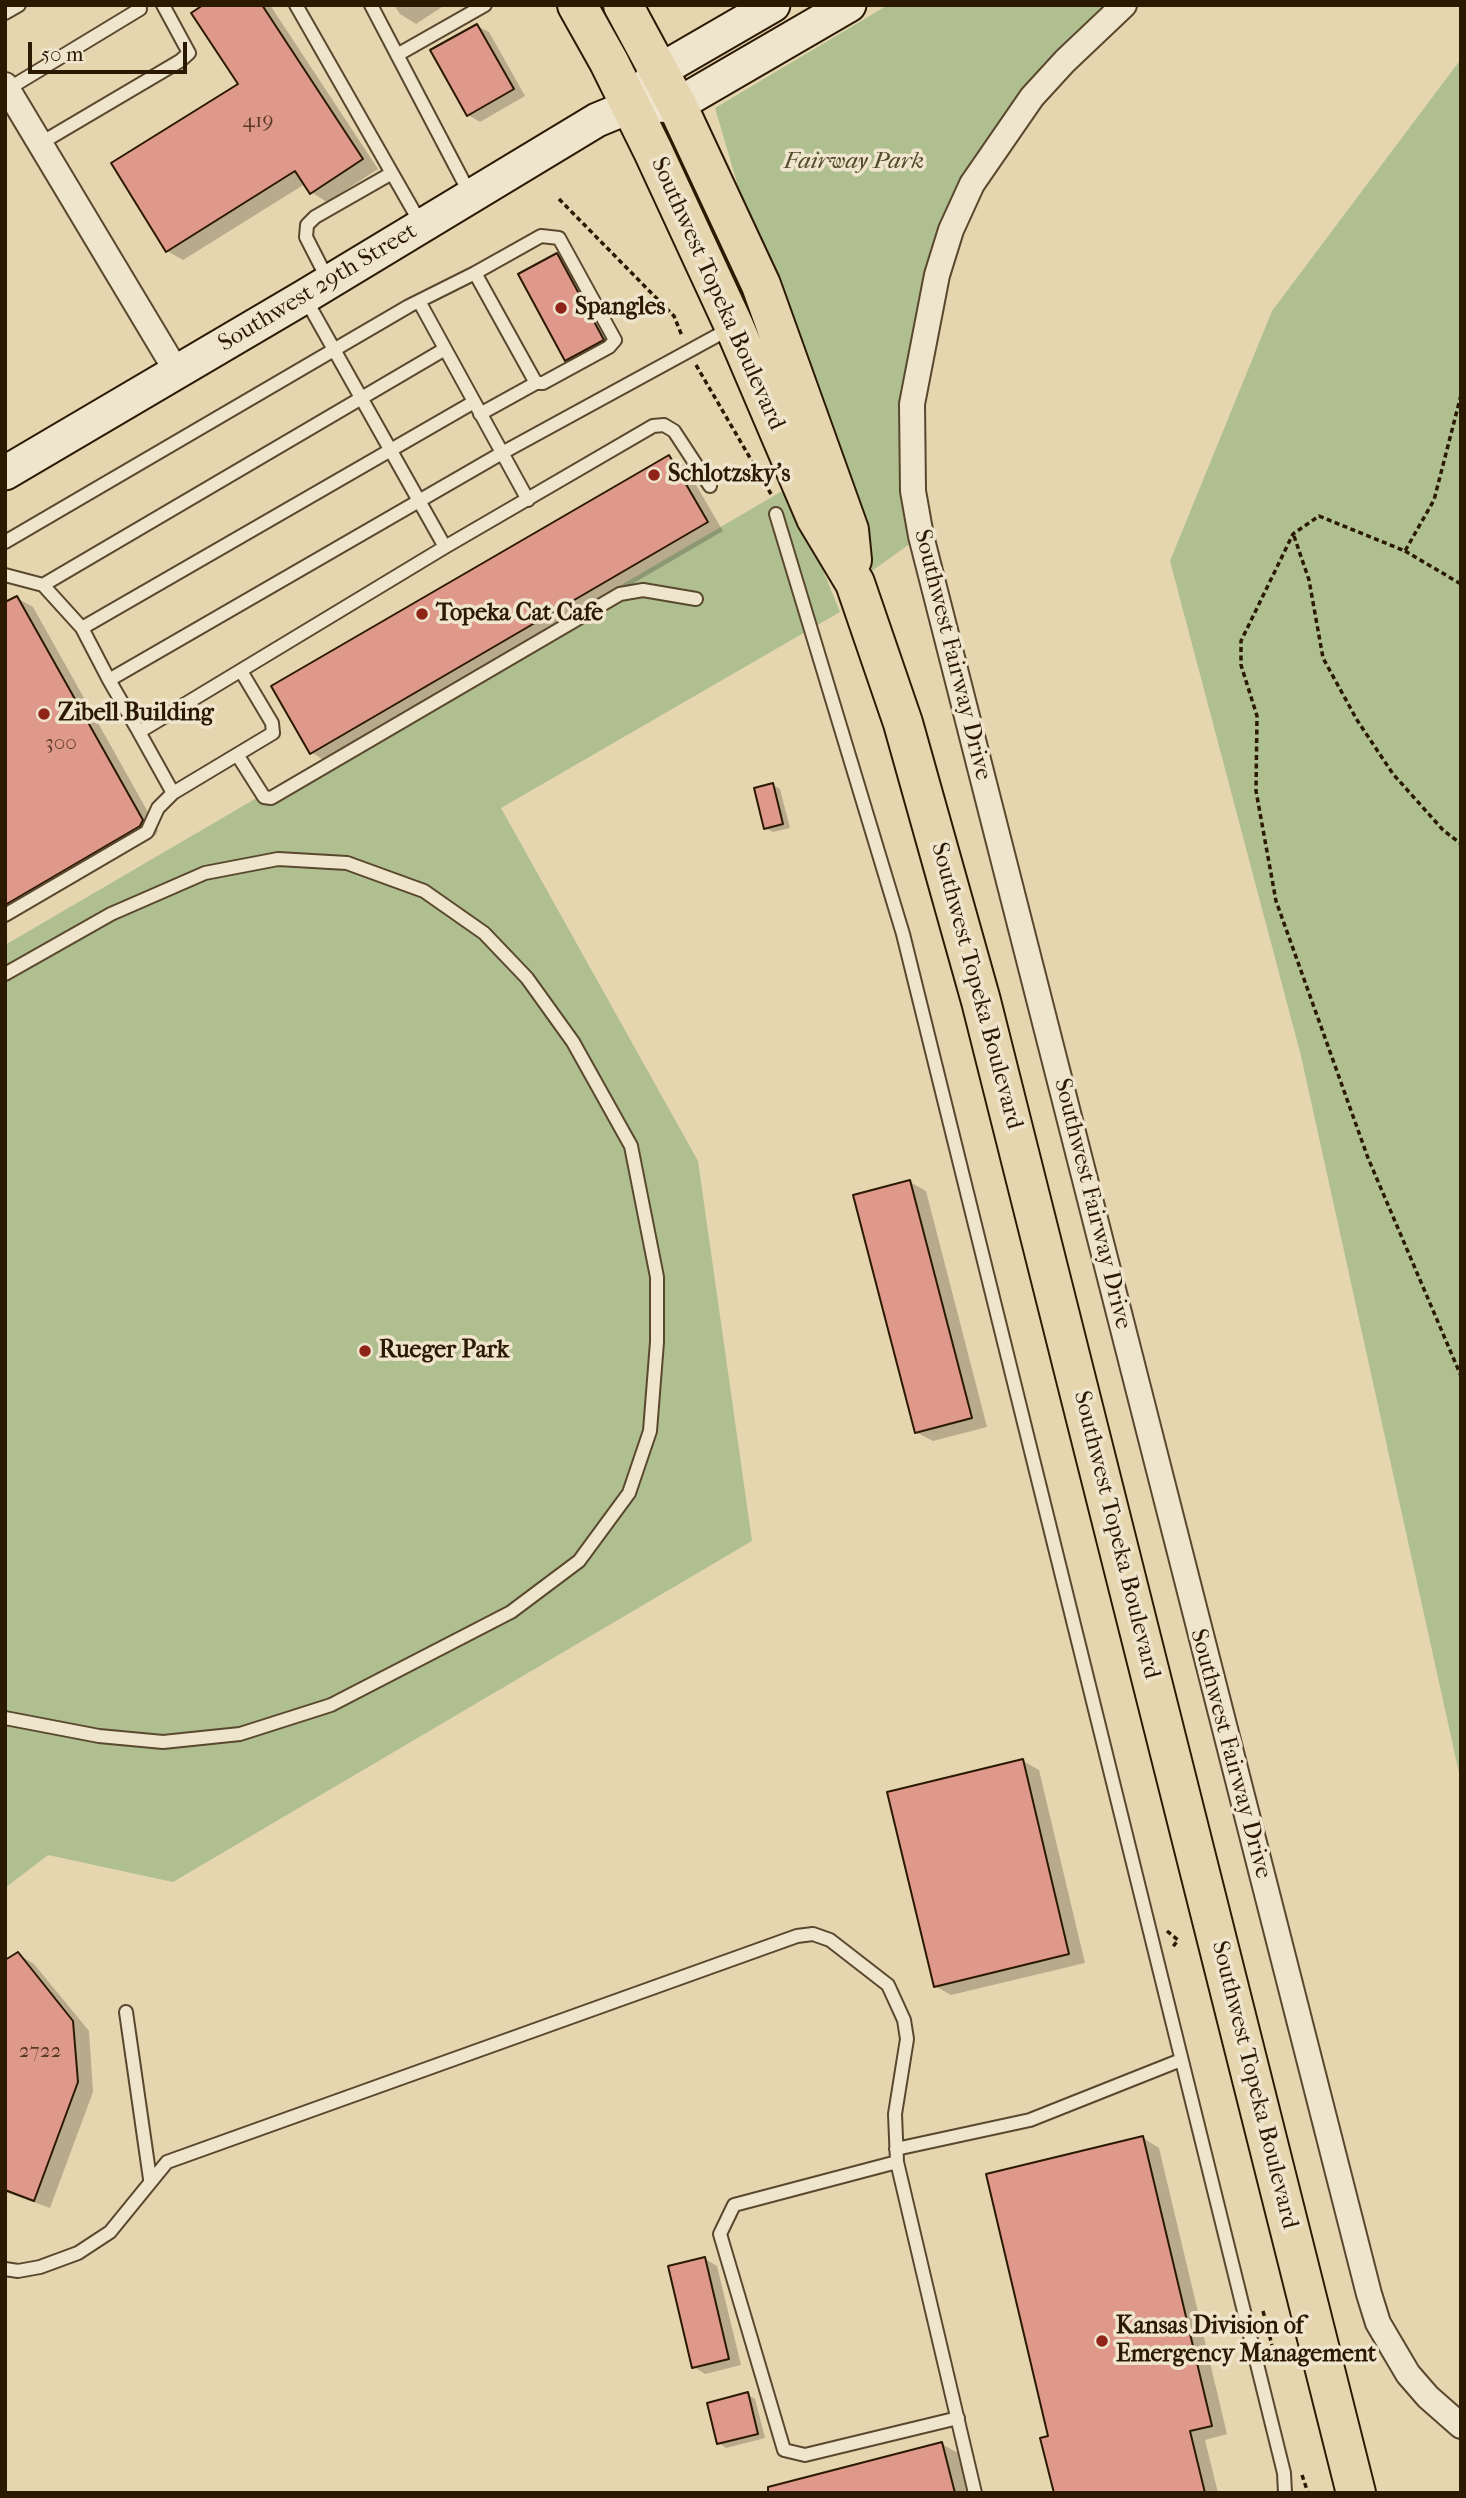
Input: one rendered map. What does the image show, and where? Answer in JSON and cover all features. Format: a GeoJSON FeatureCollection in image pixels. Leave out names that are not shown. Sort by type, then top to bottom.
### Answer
{"type":"FeatureCollection","features":[{"type":"Feature","properties":{"kind":"main road","name":"Southwest Topeka Boulevard"},"geometry":{"type":"LineString","coordinates":[[577,5],[631,106],[734,326],[816,518],[855,583],[903,723],[981,1001],[1356,2493]]}},
{"type":"Feature","properties":{"kind":"main road","name":"Southwest Topeka Boulevard"},"geometry":{"type":"LineString","coordinates":[[623,5],[677,105],[776,323],[849,530],[855,583]]}},
{"type":"Feature","properties":{"kind":"main road","name":"Southwest 29th Street"},"geometry":{"type":"LineString","coordinates":[[631,106],[659,71],[773,5]]}},
{"type":"Feature","properties":{"kind":"main road","name":"Southwest 29th Street"},"geometry":{"type":"LineString","coordinates":[[5,473],[317,290],[597,120],[631,106],[677,105],[849,5]]}},
{"type":"Feature","properties":{"kind":"street","name":"Southwest Fairway Drive"},"geometry":{"type":"LineString","coordinates":[[1124,5],[1065,61],[1032,97],[972,184],[951,230],[936,275],[912,404],[913,491],[920,536],[1369,2294],[1392,2350],[1408,2374],[1428,2397],[1461,2426]]}},
{"type":"Feature","properties":{"kind":"street"},"geometry":{"type":"LineString","coordinates":[[7,87],[177,372]]}},
{"type":"Feature","properties":{"kind":"lane"},"geometry":{"type":"LineString","coordinates":[[5,13],[19,5]]}},
{"type":"Feature","properties":{"kind":"lane"},"geometry":{"type":"LineString","coordinates":[[40,143],[180,61],[189,53],[163,5]]}},
{"type":"Feature","properties":{"kind":"lane"},"geometry":{"type":"LineString","coordinates":[[296,5],[422,226]]}},
{"type":"Feature","properties":{"kind":"lane"},"geometry":{"type":"LineString","coordinates":[[371,5],[471,196]]}},
{"type":"Feature","properties":{"kind":"lane"},"geometry":{"type":"LineString","coordinates":[[397,55],[485,5]]}},
{"type":"Feature","properties":{"kind":"lane"},"geometry":{"type":"LineString","coordinates":[[7,87],[141,6]]}},
{"type":"Feature","properties":{"kind":"lane"},"geometry":{"type":"LineString","coordinates":[[392,173],[316,217],[307,225],[306,237],[317,290],[335,349],[445,547]]}},
{"type":"Feature","properties":{"kind":"lane"},"geometry":{"type":"LineString","coordinates":[[5,542],[409,306],[420,303],[541,236],[559,238],[615,340],[609,347],[543,383],[536,383],[477,408],[390,450],[82,628]]}},
{"type":"Feature","properties":{"kind":"lane"},"geometry":{"type":"LineString","coordinates":[[475,273],[536,383]]}},
{"type":"Feature","properties":{"kind":"lane"},"geometry":{"type":"LineString","coordinates":[[420,303],[528,500]]}},
{"type":"Feature","properties":{"kind":"lane"},"geometry":{"type":"LineString","coordinates":[[109,680],[419,500],[734,326]]}},
{"type":"Feature","properties":{"kind":"lane"},"geometry":{"type":"LineString","coordinates":[[43,585],[445,348]]}},
{"type":"Feature","properties":{"kind":"lane"},"geometry":{"type":"LineString","coordinates":[[139,732],[445,547],[653,426],[664,425],[674,430],[710,486]]}},
{"type":"Feature","properties":{"kind":"lane"},"geometry":{"type":"LineString","coordinates":[[776,514],[903,934],[1284,2473],[1285,2493]]}},
{"type":"Feature","properties":{"kind":"lane"},"geometry":{"type":"LineString","coordinates":[[5,575],[43,585],[82,628],[173,793]]}},
{"type":"Feature","properties":{"kind":"lane"},"geometry":{"type":"LineString","coordinates":[[237,756],[264,797],[271,798],[620,594],[643,590],[695,599]]}},
{"type":"Feature","properties":{"kind":"lane"},"geometry":{"type":"LineString","coordinates":[[5,915],[147,832],[158,808],[173,793],[273,733],[272,723],[241,671]]}},
{"type":"Feature","properties":{"kind":"lane"},"geometry":{"type":"LineString","coordinates":[[5,974],[111,914],[205,873],[278,859],[347,863],[424,891],[484,933],[527,978],[573,1042],[631,1146],[657,1277],[657,1342],[650,1431],[629,1493],[579,1561],[511,1612],[331,1705],[240,1734],[163,1742],[99,1736],[5,1718]]}},
{"type":"Feature","properties":{"kind":"lane"},"geometry":{"type":"LineString","coordinates":[[5,2269],[18,2271],[40,2267],[78,2253],[110,2232],[129,2212],[150,2179],[167,2162],[797,1936],[813,1934],[830,1940],[888,1985],[898,2001],[907,2039],[895,2113],[896,2156],[975,2493]]}},
{"type":"Feature","properties":{"kind":"lane"},"geometry":{"type":"LineString","coordinates":[[126,2012],[150,2179]]}},
{"type":"Feature","properties":{"kind":"lane"},"geometry":{"type":"LineString","coordinates":[[958,2418],[805,2455],[784,2450],[720,2234],[734,2206],[896,2156],[1030,2120],[1181,2060]]}},
{"type":"Feature","properties":{"kind":"path"},"geometry":{"type":"LineString","coordinates":[[1405,551],[1434,500],[1461,395]]}},
{"type":"Feature","properties":{"kind":"path"},"geometry":{"type":"LineString","coordinates":[[1461,584],[1405,551],[1319,516],[1293,534],[1241,642],[1241,665],[1257,716],[1256,791],[1276,901],[1368,1158],[1461,1376]]}},
{"type":"Feature","properties":{"kind":"path"},"geometry":{"type":"LineString","coordinates":[[1293,534],[1309,580],[1323,658],[1351,710],[1393,774],[1443,830],[1461,844]]}},
{"type":"Feature","properties":{"kind":"green space","name":"Fairway Park"},"geometry":{"type":"Polygon","coordinates":[[[888,5],[1126,5],[1032,97],[951,230],[912,404],[921,536],[855,583],[715,108],[888,5]]]}},
{"type":"Feature","properties":{"kind":"green space"},"geometry":{"type":"Polygon","coordinates":[[[1461,59],[1461,1782],[1301,1056],[1170,561],[1272,311],[1461,59]]]}},
{"type":"Feature","properties":{"kind":"green space","name":"Rueger Park"},"geometry":{"type":"Polygon","coordinates":[[[789,487],[840,612],[501,808],[698,1161],[752,1541],[173,1882],[48,1855],[5,1888],[5,945],[789,487]]]}},
{"type":"Feature","properties":{"kind":"building"},"geometry":{"type":"Polygon","coordinates":[[[203,5],[262,5],[363,159],[310,194],[295,171],[166,252],[111,163],[238,84],[191,13],[203,5]]]}},
{"type":"Feature","properties":{"kind":"building"},"geometry":{"type":"Polygon","coordinates":[[[477,24],[514,89],[467,116],[430,50],[477,24]]]}},
{"type":"Feature","properties":{"kind":"building","name":"Spangles"},"geometry":{"type":"Polygon","coordinates":[[[557,253],[604,340],[565,361],[518,274],[557,253]]]}},
{"type":"Feature","properties":{"kind":"building"},"geometry":{"type":"Polygon","coordinates":[[[669,455],[708,522],[310,754],[271,686],[669,455]]]}},
{"type":"Feature","properties":{"kind":"building","name":"Zibell Building"},"geometry":{"type":"Polygon","coordinates":[[[17,596],[143,820],[140,826],[5,905],[5,602],[17,596]]]}},
{"type":"Feature","properties":{"kind":"building"},"geometry":{"type":"Polygon","coordinates":[[[773,783],[783,824],[764,829],[754,788],[773,783]]]}},
{"type":"Feature","properties":{"kind":"building"},"geometry":{"type":"Polygon","coordinates":[[[910,1180],[972,1418],[915,1433],[853,1195],[910,1180]]]}},
{"type":"Feature","properties":{"kind":"building"},"geometry":{"type":"Polygon","coordinates":[[[1023,1759],[1069,1954],[934,1987],[887,1792],[1023,1759]]]}},
{"type":"Feature","properties":{"kind":"building"},"geometry":{"type":"Polygon","coordinates":[[[18,1952],[73,2021],[78,2082],[34,2201],[5,2190],[5,1960],[18,1952]]]}},
{"type":"Feature","properties":{"kind":"building"},"geometry":{"type":"Polygon","coordinates":[[[1143,2136],[1212,2426],[1190,2431],[1205,2493],[1054,2493],[1040,2438],[1048,2436],[986,2174],[1143,2136]]]}},
{"type":"Feature","properties":{"kind":"building"},"geometry":{"type":"Polygon","coordinates":[[[705,2257],[729,2359],[692,2368],[668,2266],[705,2257]]]}},
{"type":"Feature","properties":{"kind":"building"},"geometry":{"type":"Polygon","coordinates":[[[748,2392],[758,2434],[717,2444],[707,2403],[748,2392]]]}},
{"type":"Feature","properties":{"kind":"building"},"geometry":{"type":"Polygon","coordinates":[[[942,2442],[955,2493],[768,2493],[768,2487],[942,2442]]]}},
{"type":"Feature","properties":{"kind":"place","name":"Spangles"},"geometry":{"type":"Point","coordinates":[561,308]}},
{"type":"Feature","properties":{"kind":"place","name":"Schlotzsky's"},"geometry":{"type":"Point","coordinates":[654,475]}},
{"type":"Feature","properties":{"kind":"place","name":"Topeka Cat Cafe"},"geometry":{"type":"Point","coordinates":[422,614]}},
{"type":"Feature","properties":{"kind":"place","name":"Zibell Building"},"geometry":{"type":"Point","coordinates":[44,714]}},
{"type":"Feature","properties":{"kind":"place","name":"Rueger Park"},"geometry":{"type":"Point","coordinates":[365,1351]}},
{"type":"Feature","properties":{"kind":"place","name":"Kansas Division of Emergency Management"},"geometry":{"type":"Point","coordinates":[1102,2341]}}]}
